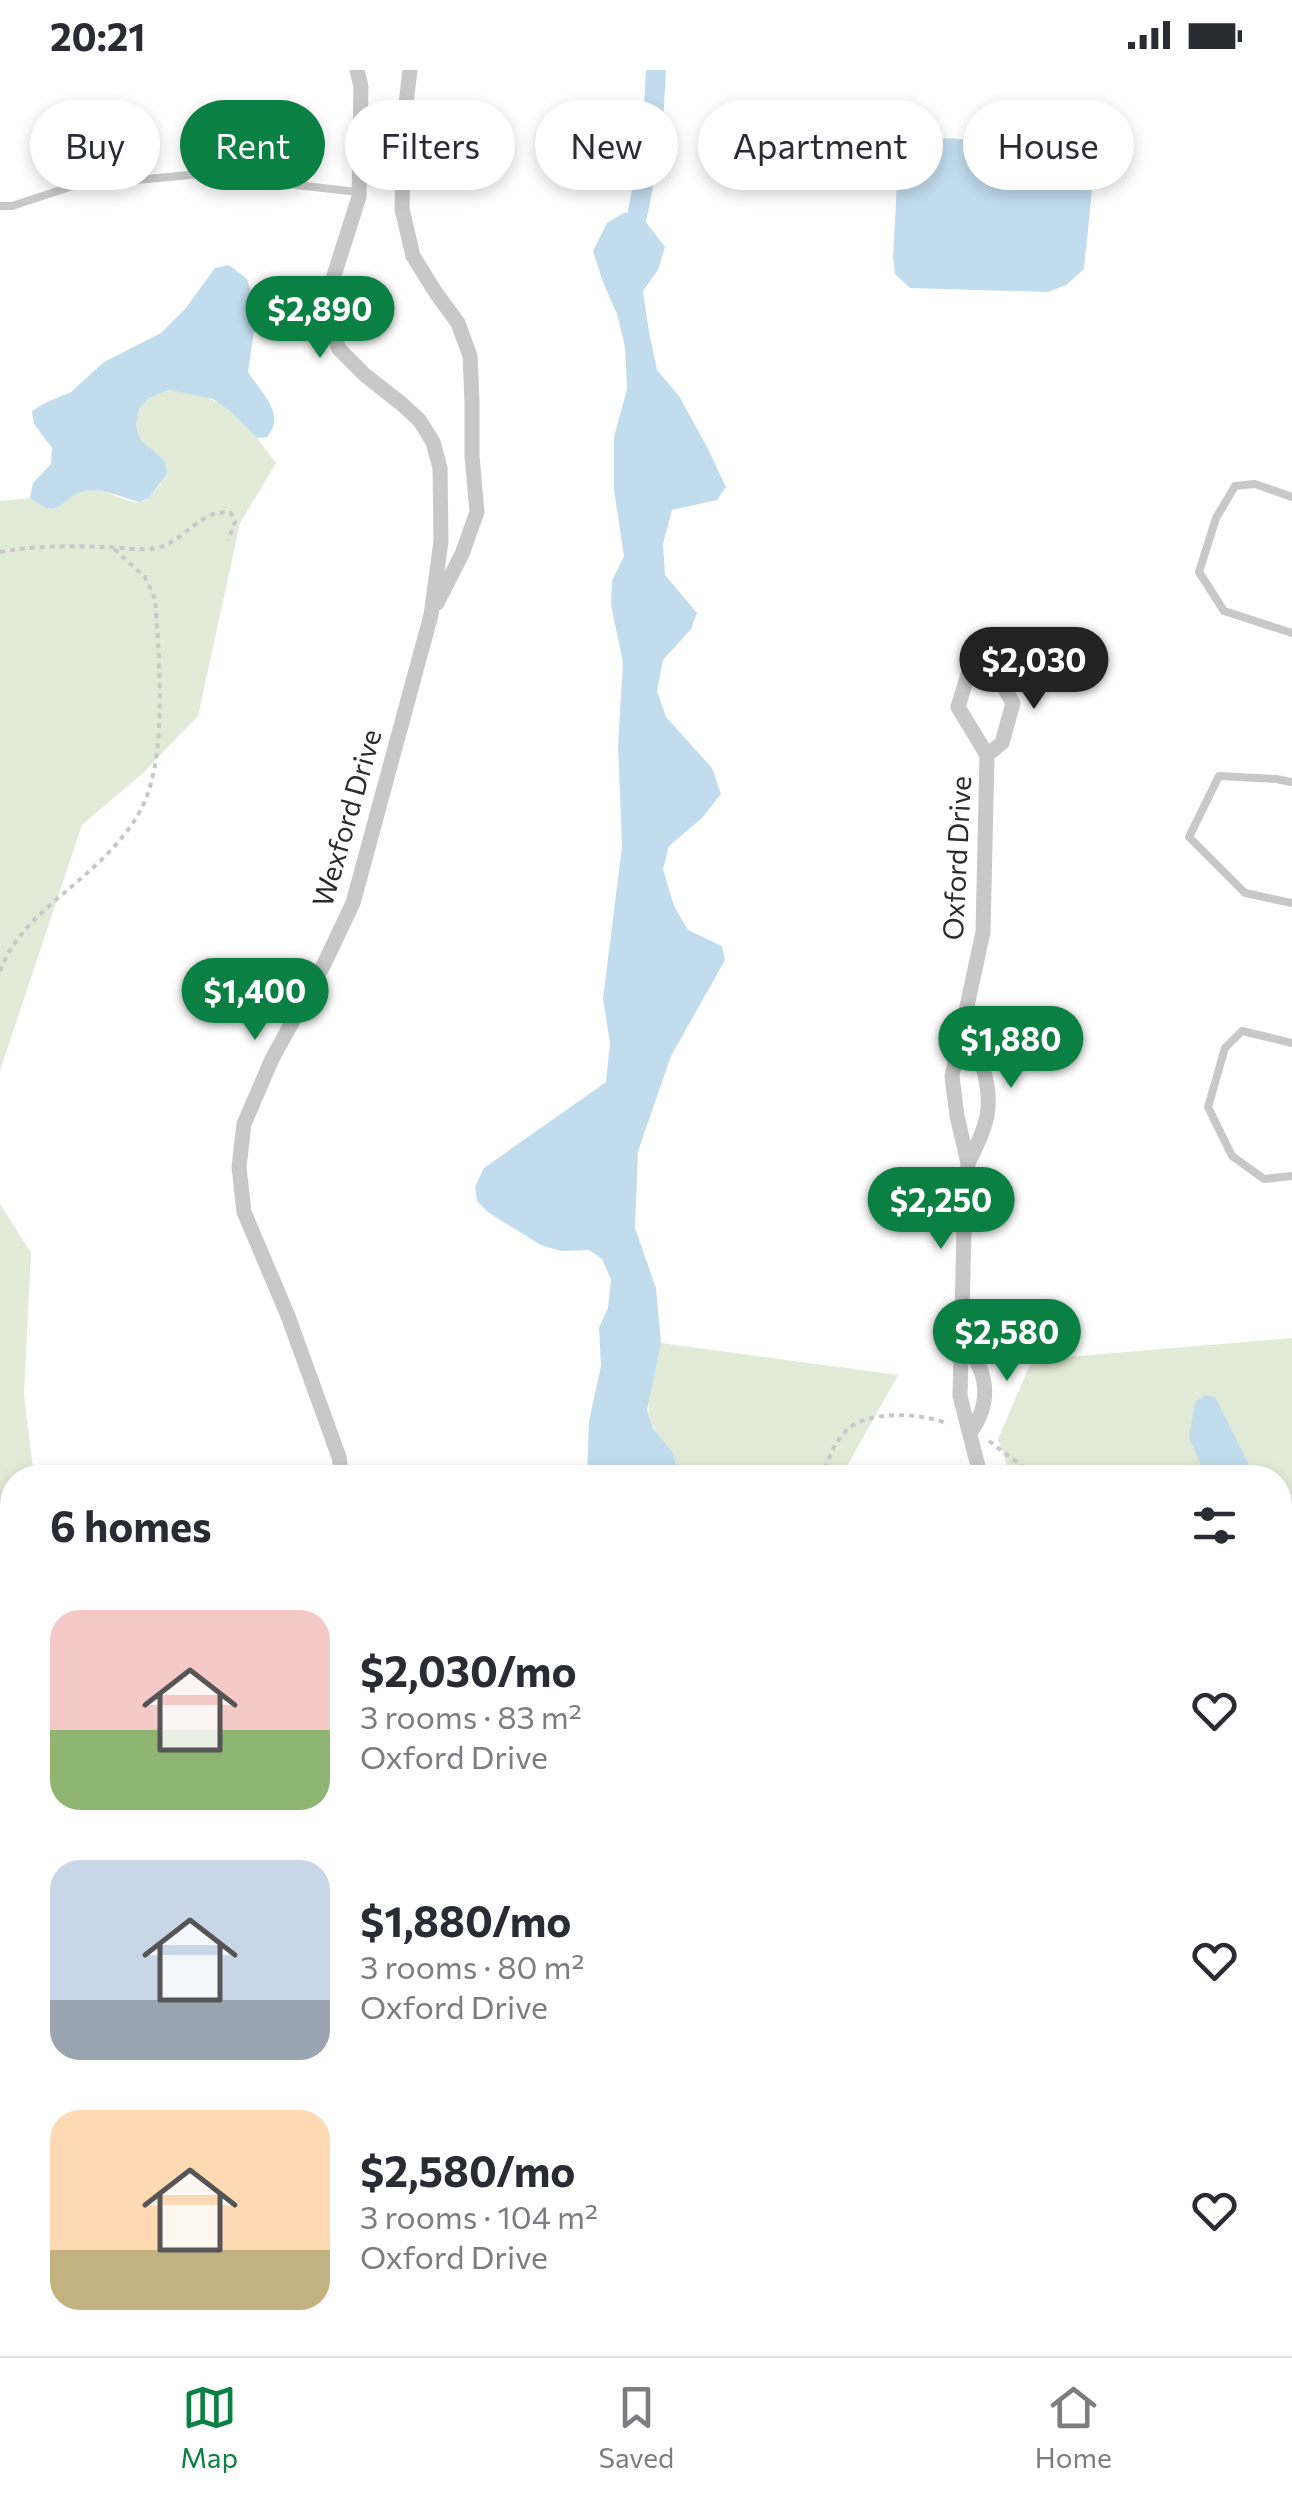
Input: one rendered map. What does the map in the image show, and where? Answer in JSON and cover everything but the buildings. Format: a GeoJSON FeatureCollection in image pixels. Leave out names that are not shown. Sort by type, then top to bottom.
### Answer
{"type":"FeatureCollection","features":[{"type":"Feature","properties":{"kind":"street","name":"Wexford Drive"},"geometry":{"type":"LineString","coordinates":[[340,1465],[288,1316],[244,1212],[239,1167],[244,1124],[265,1075],[353,903],[431,615],[441,541],[440,468],[432,442],[420,421],[339,348],[332,330],[330,288],[359,197],[362,87],[357,70]]}},
{"type":"Feature","properties":{"kind":"street","name":"Wexford Drive"},"geometry":{"type":"LineString","coordinates":[[410,70],[404,120],[402,209],[413,256],[458,323],[470,356],[477,512],[462,554],[431,615]]}},
{"type":"Feature","properties":{"kind":"street","name":"Oxford Drive"},"geometry":{"type":"LineString","coordinates":[[978,1465],[960,1396],[968,1163],[956,1116],[952,1076],[983,932],[987,756],[958,706],[969,671],[988,660],[1013,703],[1002,744],[987,756]]}},
{"type":"Feature","properties":{"kind":"street","name":"Oxford Drive"},"geometry":{"type":"LineString","coordinates":[[963,1022],[974,1040],[988,1082],[990,1102],[986,1126],[968,1163]]}},
{"type":"Feature","properties":{"kind":"street","name":"Oxford Drive"},"geometry":{"type":"LineString","coordinates":[[962,1342],[978,1358],[985,1387],[984,1406],[970,1433]]}},
{"type":"Feature","properties":{"kind":"lane"},"geometry":{"type":"LineString","coordinates":[[0,206],[12,206],[73,186],[200,174],[358,192]]}},
{"type":"Feature","properties":{"kind":"lane"},"geometry":{"type":"LineString","coordinates":[[1292,498],[1255,484],[1235,486],[1216,518],[1199,572],[1224,612],[1292,633]]}},
{"type":"Feature","properties":{"kind":"lane"},"geometry":{"type":"LineString","coordinates":[[1292,782],[1218,776],[1190,837],[1245,893],[1292,903]]}},
{"type":"Feature","properties":{"kind":"lane"},"geometry":{"type":"LineString","coordinates":[[1292,1043],[1242,1031],[1226,1048],[1208,1107],[1232,1156],[1264,1179],[1292,1176]]}},
{"type":"Feature","properties":{"kind":"path"},"geometry":{"type":"LineString","coordinates":[[0,552],[54,546],[154,549],[175,542],[219,511],[231,513],[235,522],[228,540]]}},
{"type":"Feature","properties":{"kind":"path"},"geometry":{"type":"LineString","coordinates":[[0,971],[14,942],[34,919],[95,866],[130,828],[149,792],[159,741],[156,599],[146,577],[112,548]]}},
{"type":"Feature","properties":{"kind":"path"},"geometry":{"type":"LineString","coordinates":[[827,1465],[832,1450],[850,1426],[888,1414],[939,1420],[986,1439],[1021,1465]]}},
{"type":"Feature","properties":{"kind":"green space"},"geometry":{"type":"Polygon","coordinates":[[[169,390],[205,397],[229,409],[276,463],[240,523],[198,716],[143,773],[82,825],[0,1071],[0,501],[30,498],[55,509],[76,494],[92,490],[134,502],[148,498],[167,474],[165,461],[140,439],[136,427],[139,409],[149,398],[169,390]]]}},
{"type":"Feature","properties":{"kind":"green space"},"geometry":{"type":"Polygon","coordinates":[[[0,1204],[31,1253],[24,1394],[33,1465],[0,1465],[0,1204]]]}},
{"type":"Feature","properties":{"kind":"green space"},"geometry":{"type":"Polygon","coordinates":[[[1292,1338],[1292,1465],[1007,1465],[998,1439],[1032,1360],[1292,1338]]]}},
{"type":"Feature","properties":{"kind":"green space"},"geometry":{"type":"Polygon","coordinates":[[[661,1343],[898,1375],[848,1465],[675,1465],[651,1423],[650,1389],[661,1343]]]}},
{"type":"Feature","properties":{"kind":"water"},"geometry":{"type":"Polygon","coordinates":[[[943,138],[963,139],[963,190],[1092,190],[1084,269],[1066,285],[1048,292],[910,288],[895,274],[897,190],[943,190],[943,138]]]}},
{"type":"Feature","properties":{"kind":"water"},"geometry":{"type":"Polygon","coordinates":[[[625,212],[646,222],[665,247],[658,270],[643,291],[657,370],[679,396],[726,487],[717,500],[672,510],[663,544],[665,575],[697,613],[691,629],[663,660],[657,691],[666,717],[712,768],[721,794],[702,818],[669,846],[663,869],[674,906],[688,930],[722,946],[725,960],[671,1056],[638,1151],[635,1228],[656,1288],[661,1343],[647,1410],[653,1428],[673,1453],[676,1465],[587,1465],[589,1421],[601,1366],[599,1328],[608,1308],[611,1280],[602,1259],[589,1250],[561,1251],[541,1245],[489,1213],[477,1201],[475,1187],[484,1168],[606,1082],[610,1043],[603,999],[622,847],[618,744],[623,663],[611,605],[612,581],[624,556],[614,490],[614,437],[627,389],[625,347],[617,314],[593,251],[607,223],[625,212]]]}},
{"type":"Feature","properties":{"kind":"water"},"geometry":{"type":"Polygon","coordinates":[[[229,265],[247,279],[257,311],[248,372],[273,412],[267,437],[257,438],[213,399],[169,390],[149,398],[139,409],[136,426],[140,439],[165,461],[167,474],[149,498],[140,502],[92,490],[76,494],[55,509],[30,498],[33,483],[51,464],[52,448],[34,424],[32,411],[71,392],[104,362],[161,333],[185,309],[215,268],[229,265]]]}},
{"type":"Feature","properties":{"kind":"water"},"geometry":{"type":"Polygon","coordinates":[[[1205,1395],[1215,1397],[1249,1465],[1201,1465],[1189,1437],[1195,1402],[1205,1395]]]}},
{"type":"Feature","properties":{"kind":"waterway"},"geometry":{"type":"LineString","coordinates":[[632,241],[652,141],[656,70]]}}]}
